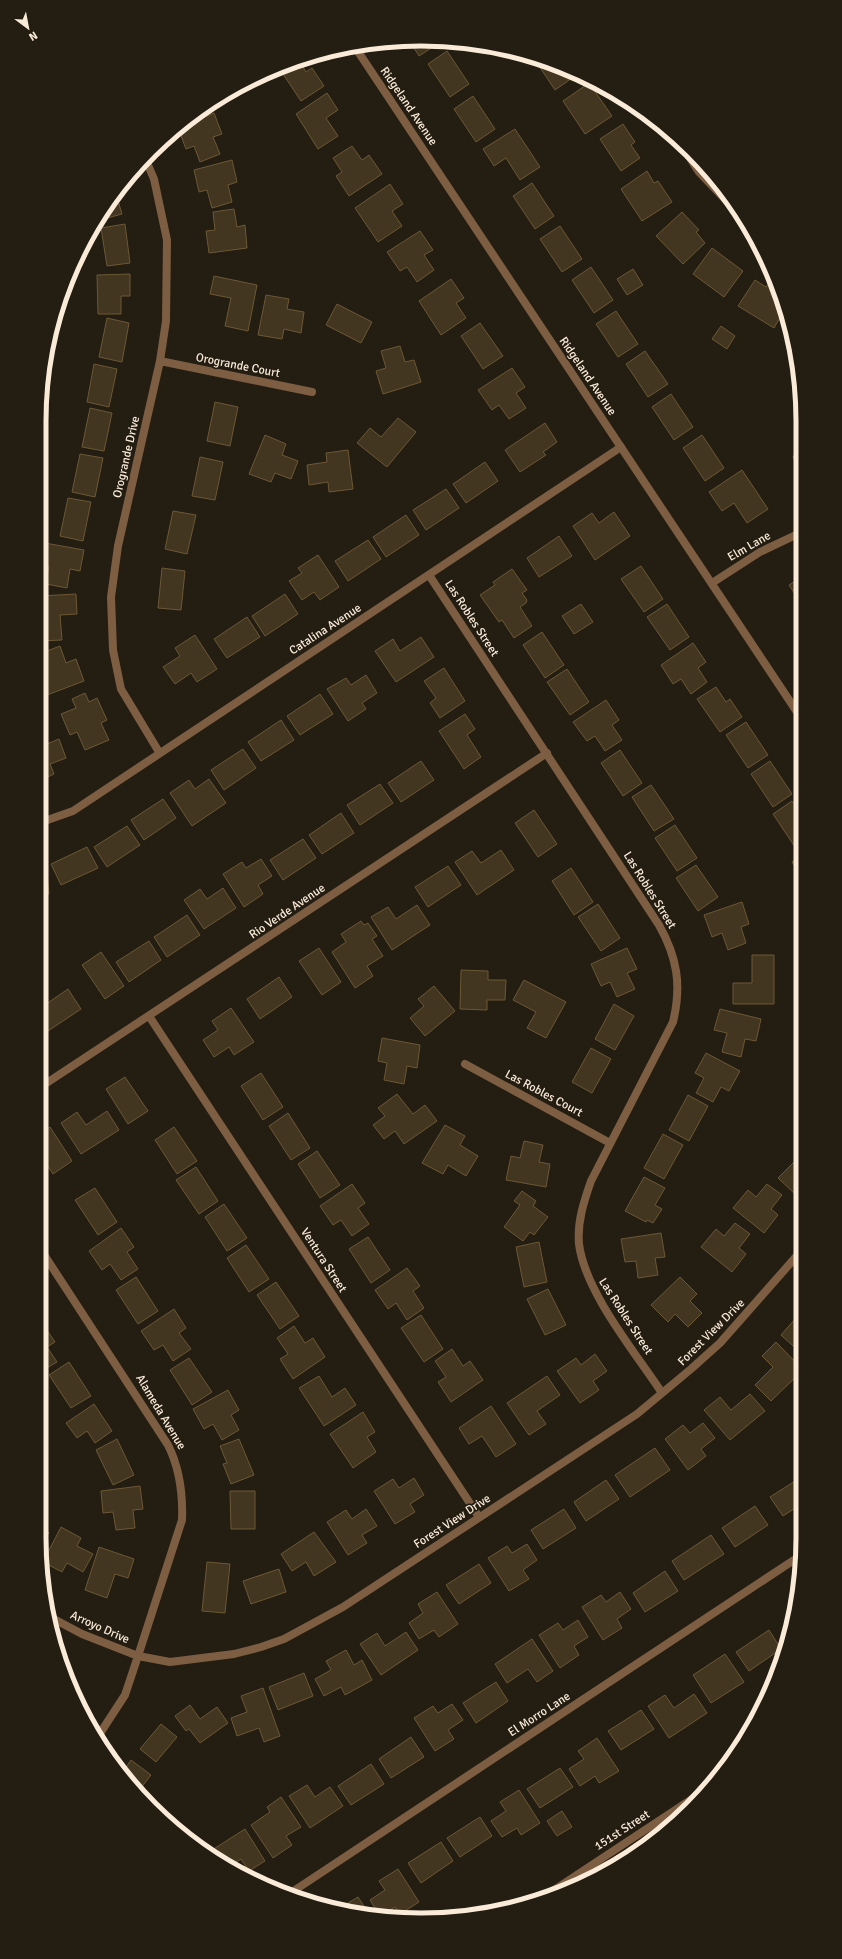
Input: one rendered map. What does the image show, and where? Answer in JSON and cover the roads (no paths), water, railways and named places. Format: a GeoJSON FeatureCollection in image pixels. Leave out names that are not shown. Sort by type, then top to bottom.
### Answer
{"type":"FeatureCollection","features":[{"type":"Feature","properties":{"kind":"street","name":"Ridgeland Avenue"},"geometry":{"type":"LineString","coordinates":[[358,51],[796,710]]}},
{"type":"Feature","properties":{"kind":"street","name":"Orogrande Drive"},"geometry":{"type":"LineString","coordinates":[[148,165],[154,179],[168,240],[166,321],[160,361],[118,546],[111,598],[113,650],[121,689],[159,752]]}},
{"type":"Feature","properties":{"kind":"street"},"geometry":{"type":"LineString","coordinates":[[695,165],[699,172],[719,193]]}},
{"type":"Feature","properties":{"kind":"street","name":"Orogrande Court"},"geometry":{"type":"LineString","coordinates":[[160,361],[312,392]]}},
{"type":"Feature","properties":{"kind":"street","name":"Catalina Avenue"},"geometry":{"type":"LineString","coordinates":[[46,821],[73,811],[159,752],[621,448]]}},
{"type":"Feature","properties":{"kind":"street","name":"Elm Lane"},"geometry":{"type":"LineString","coordinates":[[712,583],[760,552],[796,535]]}},
{"type":"Feature","properties":{"kind":"street","name":"Las Robles Street"},"geometry":{"type":"LineString","coordinates":[[429,575],[659,924],[674,960],[678,980],[678,1003],[674,1022],[591,1181],[584,1200],[579,1222],[579,1243],[582,1260],[589,1279],[600,1301],[662,1393]]}},
{"type":"Feature","properties":{"kind":"street","name":"Rio Verde Avenue"},"geometry":{"type":"LineString","coordinates":[[46,1083],[547,753]]}},
{"type":"Feature","properties":{"kind":"street","name":"Ventura Street"},"geometry":{"type":"LineString","coordinates":[[149,1016],[479,1517]]}},
{"type":"Feature","properties":{"kind":"street","name":"Las Robles Court"},"geometry":{"type":"LineString","coordinates":[[465,1064],[610,1143]]}},
{"type":"Feature","properties":{"kind":"street","name":"Forest View Drive"},"geometry":{"type":"LineString","coordinates":[[138,1656],[170,1662],[234,1654],[284,1639],[343,1607],[637,1414],[720,1343],[796,1257]]}},
{"type":"Feature","properties":{"kind":"street","name":"Alameda Avenue"},"geometry":{"type":"LineString","coordinates":[[46,1258],[156,1424],[171,1450],[179,1472],[183,1498],[182,1520],[138,1656]]}},
{"type":"Feature","properties":{"kind":"street","name":"El Morro Lane"},"geometry":{"type":"LineString","coordinates":[[294,1891],[795,1559]]}},
{"type":"Feature","properties":{"kind":"street","name":"Arroyo Drive"},"geometry":{"type":"LineString","coordinates":[[55,1620],[82,1634],[138,1656]]}},
{"type":"Feature","properties":{"kind":"street"},"geometry":{"type":"LineString","coordinates":[[100,1733],[125,1695],[138,1656]]}},
{"type":"Feature","properties":{"kind":"street","name":"151st Street"},"geometry":{"type":"LineString","coordinates":[[560,1886],[686,1803]]}}]}
